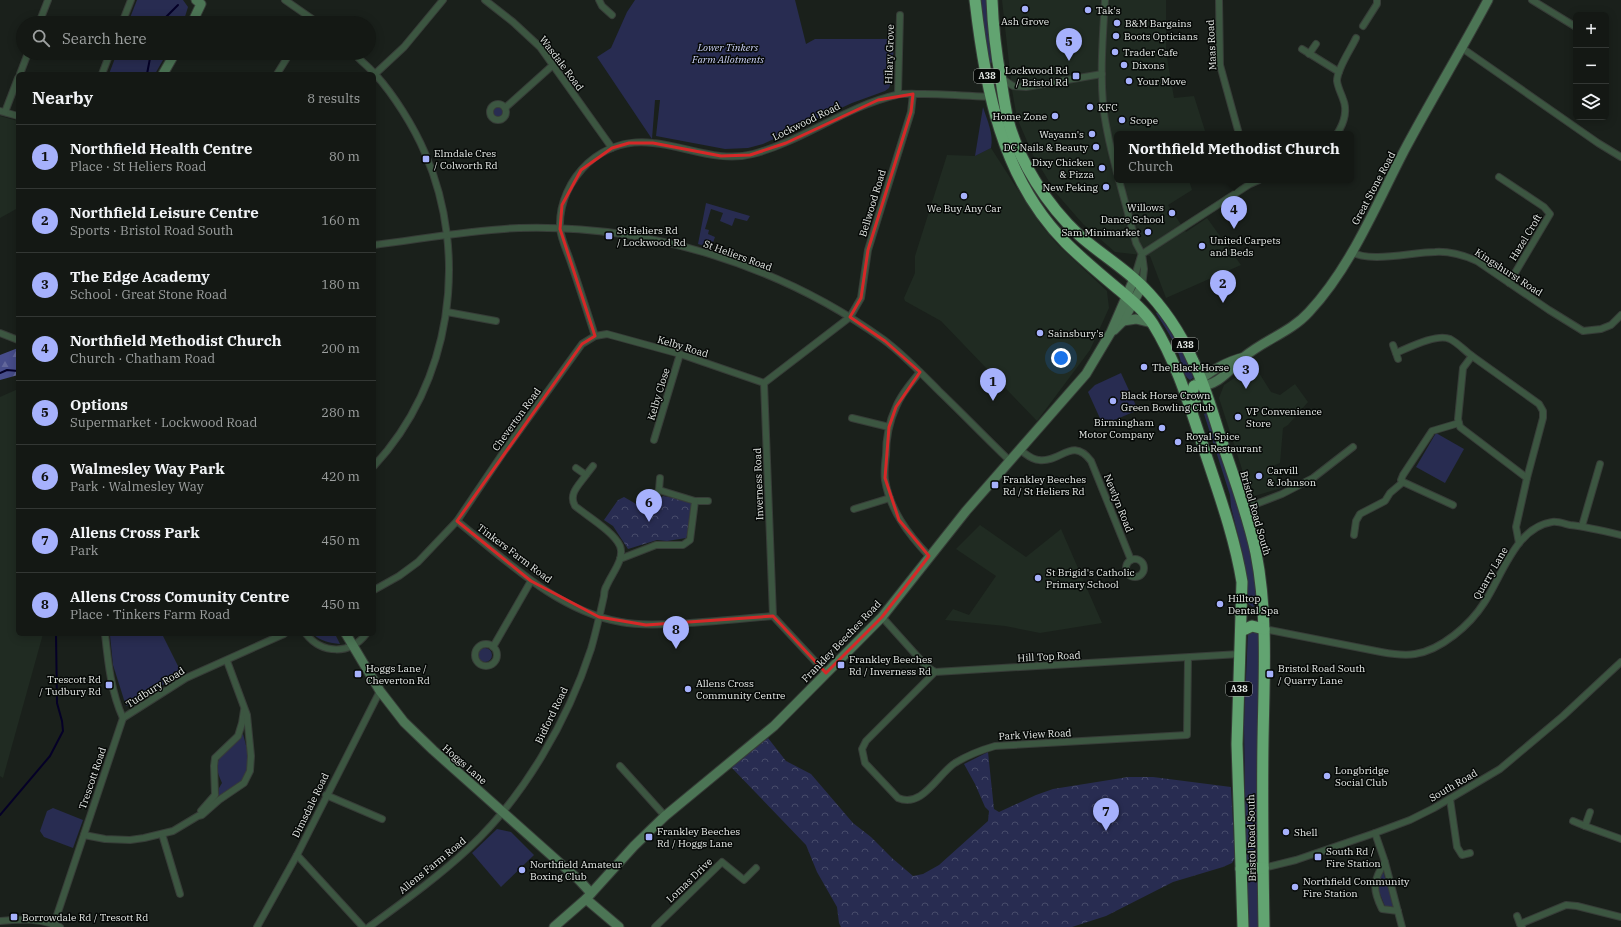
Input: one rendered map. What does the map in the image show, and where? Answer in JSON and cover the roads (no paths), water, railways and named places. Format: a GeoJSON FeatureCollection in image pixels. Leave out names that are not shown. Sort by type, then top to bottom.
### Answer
{"type":"FeatureCollection","features":[{"type":"Feature","properties":{"kind":"highway","name":"A38"},"geometry":{"type":"LineString","coordinates":[[975,0],[991,98],[1026,191],[1050,226],[1066,243],[1130,299],[1152,323]]}},
{"type":"Feature","properties":{"kind":"highway","name":"A38"},"geometry":{"type":"LineString","coordinates":[[992,0],[993,30],[1003,94],[1002,106],[1014,147],[1012,153]]}},
{"type":"Feature","properties":{"kind":"highway","name":"A38"},"geometry":{"type":"LineString","coordinates":[[1012,153],[1034,178],[1062,218],[1084,239],[1138,283]]}},
{"type":"Feature","properties":{"kind":"highway","name":"Bristol Road South"},"geometry":{"type":"LineString","coordinates":[[1138,283],[1165,312],[1188,349],[1224,509],[1238,558],[1242,582],[1237,744],[1244,927]]}},
{"type":"Feature","properties":{"kind":"highway","name":"Bristol Road South"},"geometry":{"type":"LineString","coordinates":[[1152,323],[1169,352],[1196,385],[1243,509],[1256,553],[1264,629],[1262,798],[1264,927]]}},
{"type":"Feature","properties":{"kind":"highway"},"geometry":{"type":"LineString","coordinates":[[1242,610],[1252,612],[1262,608]]}},
{"type":"Feature","properties":{"kind":"highway"},"geometry":{"type":"LineString","coordinates":[[1241,631],[1252,626],[1264,629]]}},
{"type":"Feature","properties":{"kind":"highway"},"geometry":{"type":"LineString","coordinates":[[1242,869],[1263,868]]}},
{"type":"Feature","properties":{"kind":"street"},"geometry":{"type":"LineString","coordinates":[[42,16],[48,0]]}},
{"type":"Feature","properties":{"kind":"street"},"geometry":{"type":"LineString","coordinates":[[125,16],[131,0]]}},
{"type":"Feature","properties":{"kind":"street"},"geometry":{"type":"LineString","coordinates":[[285,0],[304,16]]}},
{"type":"Feature","properties":{"kind":"street"},"geometry":{"type":"LineString","coordinates":[[376,73],[404,47],[443,0]]}},
{"type":"Feature","properties":{"kind":"street","name":"Wasdale Road"},"geometry":{"type":"LineString","coordinates":[[485,0],[513,22],[540,47],[612,148]]}},
{"type":"Feature","properties":{"kind":"street"},"geometry":{"type":"LineString","coordinates":[[599,0],[602,6],[612,15]]}},
{"type":"Feature","properties":{"kind":"street"},"geometry":{"type":"LineString","coordinates":[[1105,0],[1102,74],[1103,104],[1114,160]]}},
{"type":"Feature","properties":{"kind":"street","name":"Maas Road"},"geometry":{"type":"LineString","coordinates":[[1219,0],[1220,65],[1238,131]]}},
{"type":"Feature","properties":{"kind":"street"},"geometry":{"type":"LineString","coordinates":[[1363,26],[1377,0]]}},
{"type":"Feature","properties":{"kind":"street","name":"Great Stone Road"},"geometry":{"type":"LineString","coordinates":[[1196,385],[1232,360],[1245,357],[1293,326],[1308,314],[1328,291],[1352,252],[1415,131],[1488,0]]}},
{"type":"Feature","properties":{"kind":"street"},"geometry":{"type":"LineString","coordinates":[[1532,0],[1573,25]]}},
{"type":"Feature","properties":{"kind":"street"},"geometry":{"type":"LineString","coordinates":[[195,16],[201,1]]}},
{"type":"Feature","properties":{"kind":"street","name":"Hilary Grove"},"geometry":{"type":"LineString","coordinates":[[898,94],[900,15]]}},
{"type":"Feature","properties":{"kind":"street"},"geometry":{"type":"LineString","coordinates":[[1338,131],[1345,117],[1346,107],[1339,90],[1337,80],[1339,72],[1356,38]]}},
{"type":"Feature","properties":{"kind":"street"},"geometry":{"type":"LineString","coordinates":[[1309,54],[1316,44]]}},
{"type":"Feature","properties":{"kind":"street"},"geometry":{"type":"LineString","coordinates":[[1462,48],[1621,158]]}},
{"type":"Feature","properties":{"kind":"street"},"geometry":{"type":"LineString","coordinates":[[1302,49],[1339,72]]}},
{"type":"Feature","properties":{"kind":"street"},"geometry":{"type":"LineString","coordinates":[[21,72],[25,60]]}},
{"type":"Feature","properties":{"kind":"street"},"geometry":{"type":"LineString","coordinates":[[103,72],[107,60]]}},
{"type":"Feature","properties":{"kind":"street"},"geometry":{"type":"LineString","coordinates":[[164,72],[171,60]]}},
{"type":"Feature","properties":{"kind":"street"},"geometry":{"type":"LineString","coordinates":[[278,72],[286,60]]}},
{"type":"Feature","properties":{"kind":"street"},"geometry":{"type":"LineString","coordinates":[[361,60],[373,72]]}},
{"type":"Feature","properties":{"kind":"street"},"geometry":{"type":"LineString","coordinates":[[505,108],[553,65]]}},
{"type":"Feature","properties":{"kind":"street"},"geometry":{"type":"LineString","coordinates":[[1001,78],[1013,86],[1033,87],[1102,74]]}},
{"type":"Feature","properties":{"kind":"street"},"geometry":{"type":"LineString","coordinates":[[376,75],[400,107],[425,151],[435,177],[448,236],[449,270],[447,312],[439,349],[429,380],[413,415],[384,456],[376,464]]}},
{"type":"Feature","properties":{"kind":"street"},"geometry":{"type":"LineString","coordinates":[[16,82],[2,112],[16,116]]}},
{"type":"Feature","properties":{"kind":"street","name":"Lockwood Road"},"geometry":{"type":"LineString","coordinates":[[560,229],[562,205],[571,184],[581,170],[595,158],[612,148],[629,143],[653,142],[721,156],[750,155],[786,143],[842,114],[898,94],[948,94],[991,98]]}},
{"type":"Feature","properties":{"kind":"street","name":"Bellwood Road"},"geometry":{"type":"LineString","coordinates":[[850,317],[861,298],[868,250],[911,112],[913,94]]}},
{"type":"Feature","properties":{"kind":"street","name":"Hazel Croft"},"geometry":{"type":"LineString","coordinates":[[1499,176],[1544,207],[1550,214],[1509,283]]}},
{"type":"Feature","properties":{"kind":"street"},"geometry":{"type":"LineString","coordinates":[[1120,183],[1136,243],[1142,254],[1144,269],[1138,283]]}},
{"type":"Feature","properties":{"kind":"street"},"geometry":{"type":"LineString","coordinates":[[1138,283],[1138,262],[1142,254],[1249,183]]}},
{"type":"Feature","properties":{"kind":"street"},"geometry":{"type":"LineString","coordinates":[[560,229],[595,336]]}},
{"type":"Feature","properties":{"kind":"street","name":"St Heliers Road"},"geometry":{"type":"LineString","coordinates":[[376,245],[448,236],[475,231],[560,229],[609,232],[635,236],[710,254],[759,272],[801,291],[850,317],[885,341],[920,372],[1010,461]]}},
{"type":"Feature","properties":{"kind":"street","name":"Kingshurst Road"},"geometry":{"type":"LineString","coordinates":[[1352,252],[1364,257],[1435,252],[1465,255],[1477,261],[1549,310],[1583,331],[1601,329],[1611,325],[1621,315]]}},
{"type":"Feature","properties":{"kind":"street","name":"Frankley Beeches Road"},"geometry":{"type":"LineString","coordinates":[[554,927],[588,896],[634,846],[665,816],[769,731],[882,617],[966,511],[1086,374],[1138,283]]}},
{"type":"Feature","properties":{"kind":"street","name":"Frankley Beeches Road"},"geometry":{"type":"LineString","coordinates":[[1111,332],[1122,321],[1130,299]]}},
{"type":"Feature","properties":{"kind":"street"},"geometry":{"type":"LineString","coordinates":[[447,312],[496,321]]}},
{"type":"Feature","properties":{"kind":"street"},"geometry":{"type":"LineString","coordinates":[[764,383],[850,317]]}},
{"type":"Feature","properties":{"kind":"street"},"geometry":{"type":"LineString","coordinates":[[1122,321],[1136,319],[1152,323]]}},
{"type":"Feature","properties":{"kind":"street"},"geometry":{"type":"LineString","coordinates":[[0,333],[16,339]]}},
{"type":"Feature","properties":{"kind":"street","name":"Kelby Road"},"geometry":{"type":"LineString","coordinates":[[595,336],[607,334],[680,354],[764,383]]}},
{"type":"Feature","properties":{"kind":"street","name":"Cheverton Road"},"geometry":{"type":"LineString","coordinates":[[376,589],[399,576],[418,562],[457,521],[503,453],[582,344],[595,336]]}},
{"type":"Feature","properties":{"kind":"street"},"geometry":{"type":"LineString","coordinates":[[1393,345],[1397,356],[1436,338],[1449,339],[1539,404],[1543,411],[1543,418],[1516,527],[1519,543]]}},
{"type":"Feature","properties":{"kind":"street","name":"Kelby Close"},"geometry":{"type":"LineString","coordinates":[[654,440],[680,354]]}},
{"type":"Feature","properties":{"kind":"street"},"geometry":{"type":"LineString","coordinates":[[1472,356],[1464,368],[1458,419],[1460,428],[1527,478]]}},
{"type":"Feature","properties":{"kind":"street"},"geometry":{"type":"LineString","coordinates":[[920,372],[896,407],[889,427],[885,478],[890,498],[899,520],[913,539],[929,556]]}},
{"type":"Feature","properties":{"kind":"street","name":"Inverness Road"},"geometry":{"type":"LineString","coordinates":[[764,383],[774,616]]}},
{"type":"Feature","properties":{"kind":"street"},"geometry":{"type":"LineString","coordinates":[[852,418],[889,427]]}},
{"type":"Feature","properties":{"kind":"street"},"geometry":{"type":"LineString","coordinates":[[1403,482],[1401,480],[1403,475],[1432,430],[1459,422]]}},
{"type":"Feature","properties":{"kind":"street"},"geometry":{"type":"LineString","coordinates":[[1243,509],[1313,478],[1354,447]]}},
{"type":"Feature","properties":{"kind":"street","name":"Newlyn Road"},"geometry":{"type":"LineString","coordinates":[[1020,450],[1030,457],[1039,460],[1051,458],[1073,450],[1079,450],[1086,454],[1091,460],[1131,560]]}},
{"type":"Feature","properties":{"kind":"street"},"geometry":{"type":"LineString","coordinates":[[1582,526],[1600,464]]}},
{"type":"Feature","properties":{"kind":"street"},"geometry":{"type":"LineString","coordinates":[[593,466],[572,495],[572,501],[575,506],[615,538],[620,547],[620,559],[656,545],[682,545],[687,543],[690,540],[695,501]]}},
{"type":"Feature","properties":{"kind":"street"},"geometry":{"type":"LineString","coordinates":[[576,468],[586,475]]}},
{"type":"Feature","properties":{"kind":"street"},"geometry":{"type":"LineString","coordinates":[[653,499],[659,490],[660,478]]}},
{"type":"Feature","properties":{"kind":"street"},"geometry":{"type":"LineString","coordinates":[[1403,482],[1453,505]]}},
{"type":"Feature","properties":{"kind":"street"},"geometry":{"type":"LineString","coordinates":[[1354,535],[1356,521],[1360,514],[1385,501],[1390,493],[1403,482]]}},
{"type":"Feature","properties":{"kind":"street"},"geometry":{"type":"LineString","coordinates":[[659,490],[695,501],[708,501]]}},
{"type":"Feature","properties":{"kind":"street"},"geometry":{"type":"LineString","coordinates":[[854,509],[890,498]]}},
{"type":"Feature","properties":{"kind":"street","name":"Tinkers Farm Road"},"geometry":{"type":"LineString","coordinates":[[457,521],[531,581],[567,602],[599,617],[621,622],[646,625],[774,616]]}},
{"type":"Feature","properties":{"kind":"street","name":"Quarry Lane"},"geometry":{"type":"LineString","coordinates":[[1264,629],[1393,654],[1414,654],[1430,650],[1456,633],[1484,604],[1519,543],[1528,534],[1546,524],[1554,522],[1582,526],[1621,535]]}},
{"type":"Feature","properties":{"kind":"street","name":"Bidford Road"},"geometry":{"type":"LineString","coordinates":[[502,812],[547,748],[561,721],[591,649],[606,586],[620,559]]}},
{"type":"Feature","properties":{"kind":"street"},"geometry":{"type":"LineString","coordinates":[[493,647],[531,581]]}},
{"type":"Feature","properties":{"kind":"street"},"geometry":{"type":"LineString","coordinates":[[774,616],[826,674]]}},
{"type":"Feature","properties":{"kind":"street"},"geometry":{"type":"LineString","coordinates":[[882,617],[926,666],[935,672]]}},
{"type":"Feature","properties":{"kind":"street"},"geometry":{"type":"LineString","coordinates":[[105,636],[114,693],[123,718]]}},
{"type":"Feature","properties":{"kind":"street","name":"Tudbury Road"},"geometry":{"type":"LineString","coordinates":[[123,718],[186,678],[227,661],[280,636]]}},
{"type":"Feature","properties":{"kind":"street"},"geometry":{"type":"LineString","coordinates":[[308,636],[316,644],[328,649],[344,649],[353,646],[364,636]]}},
{"type":"Feature","properties":{"kind":"street","name":"Hoggs Lane"},"geometry":{"type":"LineString","coordinates":[[347,636],[380,691],[404,722],[579,880],[588,896],[619,927]]}},
{"type":"Feature","properties":{"kind":"street","name":"Hill Top Road"},"geometry":{"type":"LineString","coordinates":[[935,672],[1240,654]]}},
{"type":"Feature","properties":{"kind":"street","name":"Park View Road"},"geometry":{"type":"LineString","coordinates":[[935,672],[866,741],[862,749],[865,763],[898,798],[905,801],[914,800],[922,794],[953,764],[970,754],[995,746],[1187,735],[1188,658]]}},
{"type":"Feature","properties":{"kind":"street"},"geometry":{"type":"LineString","coordinates":[[84,835],[105,839],[130,840],[173,831],[202,815],[219,800],[244,783],[250,771],[251,756],[247,715],[227,661]]}},
{"type":"Feature","properties":{"kind":"street","name":"South Road"},"geometry":{"type":"LineString","coordinates":[[1263,868],[1296,860],[1410,820],[1450,798],[1500,769],[1558,721],[1621,662]]}},
{"type":"Feature","properties":{"kind":"street","name":"Dimsdale Road"},"geometry":{"type":"LineString","coordinates":[[257,927],[297,855],[326,795],[380,691]]}},
{"type":"Feature","properties":{"kind":"street"},"geometry":{"type":"LineString","coordinates":[[198,816],[215,795],[215,758],[238,736],[242,723],[244,706]]}},
{"type":"Feature","properties":{"kind":"street","name":"Trescott Road"},"geometry":{"type":"LineString","coordinates":[[55,926],[123,718]]}},
{"type":"Feature","properties":{"kind":"street"},"geometry":{"type":"LineString","coordinates":[[620,766],[665,816]]}},
{"type":"Feature","properties":{"kind":"street"},"geometry":{"type":"LineString","coordinates":[[326,795],[382,819]]}},
{"type":"Feature","properties":{"kind":"street"},"geometry":{"type":"LineString","coordinates":[[1450,798],[1457,847],[1462,855],[1470,853]]}},
{"type":"Feature","properties":{"kind":"street","name":"Allens Farm Road"},"geometry":{"type":"LineString","coordinates":[[369,927],[433,879],[469,848],[502,812]]}},
{"type":"Feature","properties":{"kind":"street"},"geometry":{"type":"LineString","coordinates":[[1585,826],[1590,812]]}},
{"type":"Feature","properties":{"kind":"street"},"geometry":{"type":"LineString","coordinates":[[1573,822],[1621,839]]}},
{"type":"Feature","properties":{"kind":"street"},"geometry":{"type":"LineString","coordinates":[[1375,833],[1385,862],[1402,927]]}},
{"type":"Feature","properties":{"kind":"street"},"geometry":{"type":"LineString","coordinates":[[162,834],[180,894]]}},
{"type":"Feature","properties":{"kind":"street"},"geometry":{"type":"LineString","coordinates":[[297,855],[363,927]]}},
{"type":"Feature","properties":{"kind":"street","name":"Lomas Drive"},"geometry":{"type":"LineString","coordinates":[[655,927],[722,862],[744,880],[756,868]]}},
{"type":"Feature","properties":{"kind":"street"},"geometry":{"type":"LineString","coordinates":[[1385,862],[1377,874],[1374,884],[1382,909],[1398,911]]}},
{"type":"Feature","properties":{"kind":"street"},"geometry":{"type":"LineString","coordinates":[[1517,916],[1521,925],[1566,905],[1578,906],[1621,917]]}},
{"type":"Feature","properties":{"kind":"street"},"geometry":{"type":"LineString","coordinates":[[0,921],[31,920],[55,926]]}},
{"type":"Feature","properties":{"kind":"waterway"},"geometry":{"type":"LineString","coordinates":[[167,16],[178,5]]}},
{"type":"Feature","properties":{"kind":"waterway"},"geometry":{"type":"LineString","coordinates":[[147,72],[150,60]]}},
{"type":"Feature","properties":{"kind":"waterway"},"geometry":{"type":"LineString","coordinates":[[0,373],[7,370],[16,371]]}},
{"type":"Feature","properties":{"kind":"waterway"},"geometry":{"type":"LineString","coordinates":[[0,815],[50,756],[63,731],[57,703],[56,636]]}},
{"type":"Feature","properties":{"kind":"place","name":"Ash Grove"},"geometry":{"type":"Point","coordinates":[1025,9]}},
{"type":"Feature","properties":{"kind":"place","name":"Tak's"},"geometry":{"type":"Point","coordinates":[1088,10]}},
{"type":"Feature","properties":{"kind":"place","name":"B&M Bargains"},"geometry":{"type":"Point","coordinates":[1117,23]}},
{"type":"Feature","properties":{"kind":"place","name":"Boots Opticians"},"geometry":{"type":"Point","coordinates":[1116,36]}},
{"type":"Feature","properties":{"kind":"place","name":"Trader Cafe"},"geometry":{"type":"Point","coordinates":[1115,52]}},
{"type":"Feature","properties":{"kind":"place","name":"Options"},"geometry":{"type":"Point","coordinates":[1069,61]}},
{"type":"Feature","properties":{"kind":"place","name":"Dixons"},"geometry":{"type":"Point","coordinates":[1124,65]}},
{"type":"Feature","properties":{"kind":"place","name":"Lockwood Rd / Bristol Rd"},"geometry":{"type":"Point","coordinates":[1076,76]}},
{"type":"Feature","properties":{"kind":"place","name":"Your Move"},"geometry":{"type":"Point","coordinates":[1129,81]}},
{"type":"Feature","properties":{"kind":"place","name":"KFC"},"geometry":{"type":"Point","coordinates":[1090,107]}},
{"type":"Feature","properties":{"kind":"place","name":"Home Zone"},"geometry":{"type":"Point","coordinates":[1055,116]}},
{"type":"Feature","properties":{"kind":"place","name":"Scope"},"geometry":{"type":"Point","coordinates":[1122,120]}},
{"type":"Feature","properties":{"kind":"place","name":"Wayann's"},"geometry":{"type":"Point","coordinates":[1092,134]}},
{"type":"Feature","properties":{"kind":"place","name":"DC Nails & Beauty"},"geometry":{"type":"Point","coordinates":[1096,147]}},
{"type":"Feature","properties":{"kind":"place","name":"Elmdale Cres / Colworth Rd"},"geometry":{"type":"Point","coordinates":[426,159]}},
{"type":"Feature","properties":{"kind":"place","name":"Dixy Chicken & Pizza"},"geometry":{"type":"Point","coordinates":[1102,168]}},
{"type":"Feature","properties":{"kind":"place","name":"New Peking"},"geometry":{"type":"Point","coordinates":[1106,187]}},
{"type":"Feature","properties":{"kind":"place","name":"We Buy Any Car"},"geometry":{"type":"Point","coordinates":[964,196]}},
{"type":"Feature","properties":{"kind":"place","name":"Willows Dance School"},"geometry":{"type":"Point","coordinates":[1172,213]}},
{"type":"Feature","properties":{"kind":"place","name":"Northfield Methodist Church"},"geometry":{"type":"Point","coordinates":[1234,229]}},
{"type":"Feature","properties":{"kind":"place","name":"Sam Minimarket"},"geometry":{"type":"Point","coordinates":[1148,232]}},
{"type":"Feature","properties":{"kind":"place","name":"St Heliers Rd / Lockwood Rd"},"geometry":{"type":"Point","coordinates":[609,236]}},
{"type":"Feature","properties":{"kind":"place","name":"United Carpets and Beds"},"geometry":{"type":"Point","coordinates":[1202,246]}},
{"type":"Feature","properties":{"kind":"place","name":"Northfield Leisure Centre"},"geometry":{"type":"Point","coordinates":[1223,303]}},
{"type":"Feature","properties":{"kind":"place","name":"Sainsbury's"},"geometry":{"type":"Point","coordinates":[1040,333]}},
{"type":"Feature","properties":{"kind":"place","name":"The Black Horse"},"geometry":{"type":"Point","coordinates":[1144,367]}},
{"type":"Feature","properties":{"kind":"place","name":"The Edge Academy"},"geometry":{"type":"Point","coordinates":[1246,389]}},
{"type":"Feature","properties":{"kind":"place","name":"Northfield Health Centre"},"geometry":{"type":"Point","coordinates":[993,401]}},
{"type":"Feature","properties":{"kind":"place","name":"Black Horse Crown Green Bowling Club"},"geometry":{"type":"Point","coordinates":[1113,401]}},
{"type":"Feature","properties":{"kind":"place","name":"VP Convenience Store"},"geometry":{"type":"Point","coordinates":[1238,417]}},
{"type":"Feature","properties":{"kind":"place","name":"Birmingham Motor Company"},"geometry":{"type":"Point","coordinates":[1162,428]}},
{"type":"Feature","properties":{"kind":"place","name":"Royal Spice Balti Restaurant"},"geometry":{"type":"Point","coordinates":[1178,442]}},
{"type":"Feature","properties":{"kind":"place","name":"Carvill & Johnson"},"geometry":{"type":"Point","coordinates":[1259,476]}},
{"type":"Feature","properties":{"kind":"place","name":"Frankley Beeches Rd / St Heliers Rd"},"geometry":{"type":"Point","coordinates":[995,485]}},
{"type":"Feature","properties":{"kind":"place","name":"Walmesley Way Park"},"geometry":{"type":"Point","coordinates":[649,522]}},
{"type":"Feature","properties":{"kind":"place","name":"St Brigid's Catholic Primary School"},"geometry":{"type":"Point","coordinates":[1038,578]}},
{"type":"Feature","properties":{"kind":"place","name":"Hilltop Dental Spa"},"geometry":{"type":"Point","coordinates":[1220,604]}},
{"type":"Feature","properties":{"kind":"place","name":"Allens Cross Comunity Centre"},"geometry":{"type":"Point","coordinates":[676,649]}},
{"type":"Feature","properties":{"kind":"place","name":"Frankley Beeches Rd / Inverness Rd"},"geometry":{"type":"Point","coordinates":[841,665]}},
{"type":"Feature","properties":{"kind":"place","name":"Hoggs Lane / Cheverton Rd"},"geometry":{"type":"Point","coordinates":[358,674]}},
{"type":"Feature","properties":{"kind":"place","name":"Bristol Road South / Quarry Lane"},"geometry":{"type":"Point","coordinates":[1270,674]}},
{"type":"Feature","properties":{"kind":"place","name":"Trescott Rd / Tudbury Rd"},"geometry":{"type":"Point","coordinates":[109,685]}},
{"type":"Feature","properties":{"kind":"place","name":"Allens Cross Community Centre"},"geometry":{"type":"Point","coordinates":[688,689]}},
{"type":"Feature","properties":{"kind":"place","name":"Longbridge Social Club"},"geometry":{"type":"Point","coordinates":[1327,776]}},
{"type":"Feature","properties":{"kind":"place","name":"Allens Cross Park"},"geometry":{"type":"Point","coordinates":[1106,831]}},
{"type":"Feature","properties":{"kind":"place","name":"Shell"},"geometry":{"type":"Point","coordinates":[1286,832]}},
{"type":"Feature","properties":{"kind":"place","name":"Frankley Beeches Rd / Hoggs Lane"},"geometry":{"type":"Point","coordinates":[649,837]}},
{"type":"Feature","properties":{"kind":"place","name":"South Rd / Fire Station"},"geometry":{"type":"Point","coordinates":[1318,857]}},
{"type":"Feature","properties":{"kind":"place","name":"Northfield Amateur Boxing Club"},"geometry":{"type":"Point","coordinates":[522,870]}},
{"type":"Feature","properties":{"kind":"place","name":"Northfield Community Fire Station"},"geometry":{"type":"Point","coordinates":[1295,887]}},
{"type":"Feature","properties":{"kind":"place","name":"Borrowdale Rd / Tresott Rd"},"geometry":{"type":"Point","coordinates":[14,917]}},
{"type":"Feature","properties":{"kind":"park label","name":"Lower Tinkers Farm Allotments"},"geometry":{"type":"Point","coordinates":[728,52]}}]}
